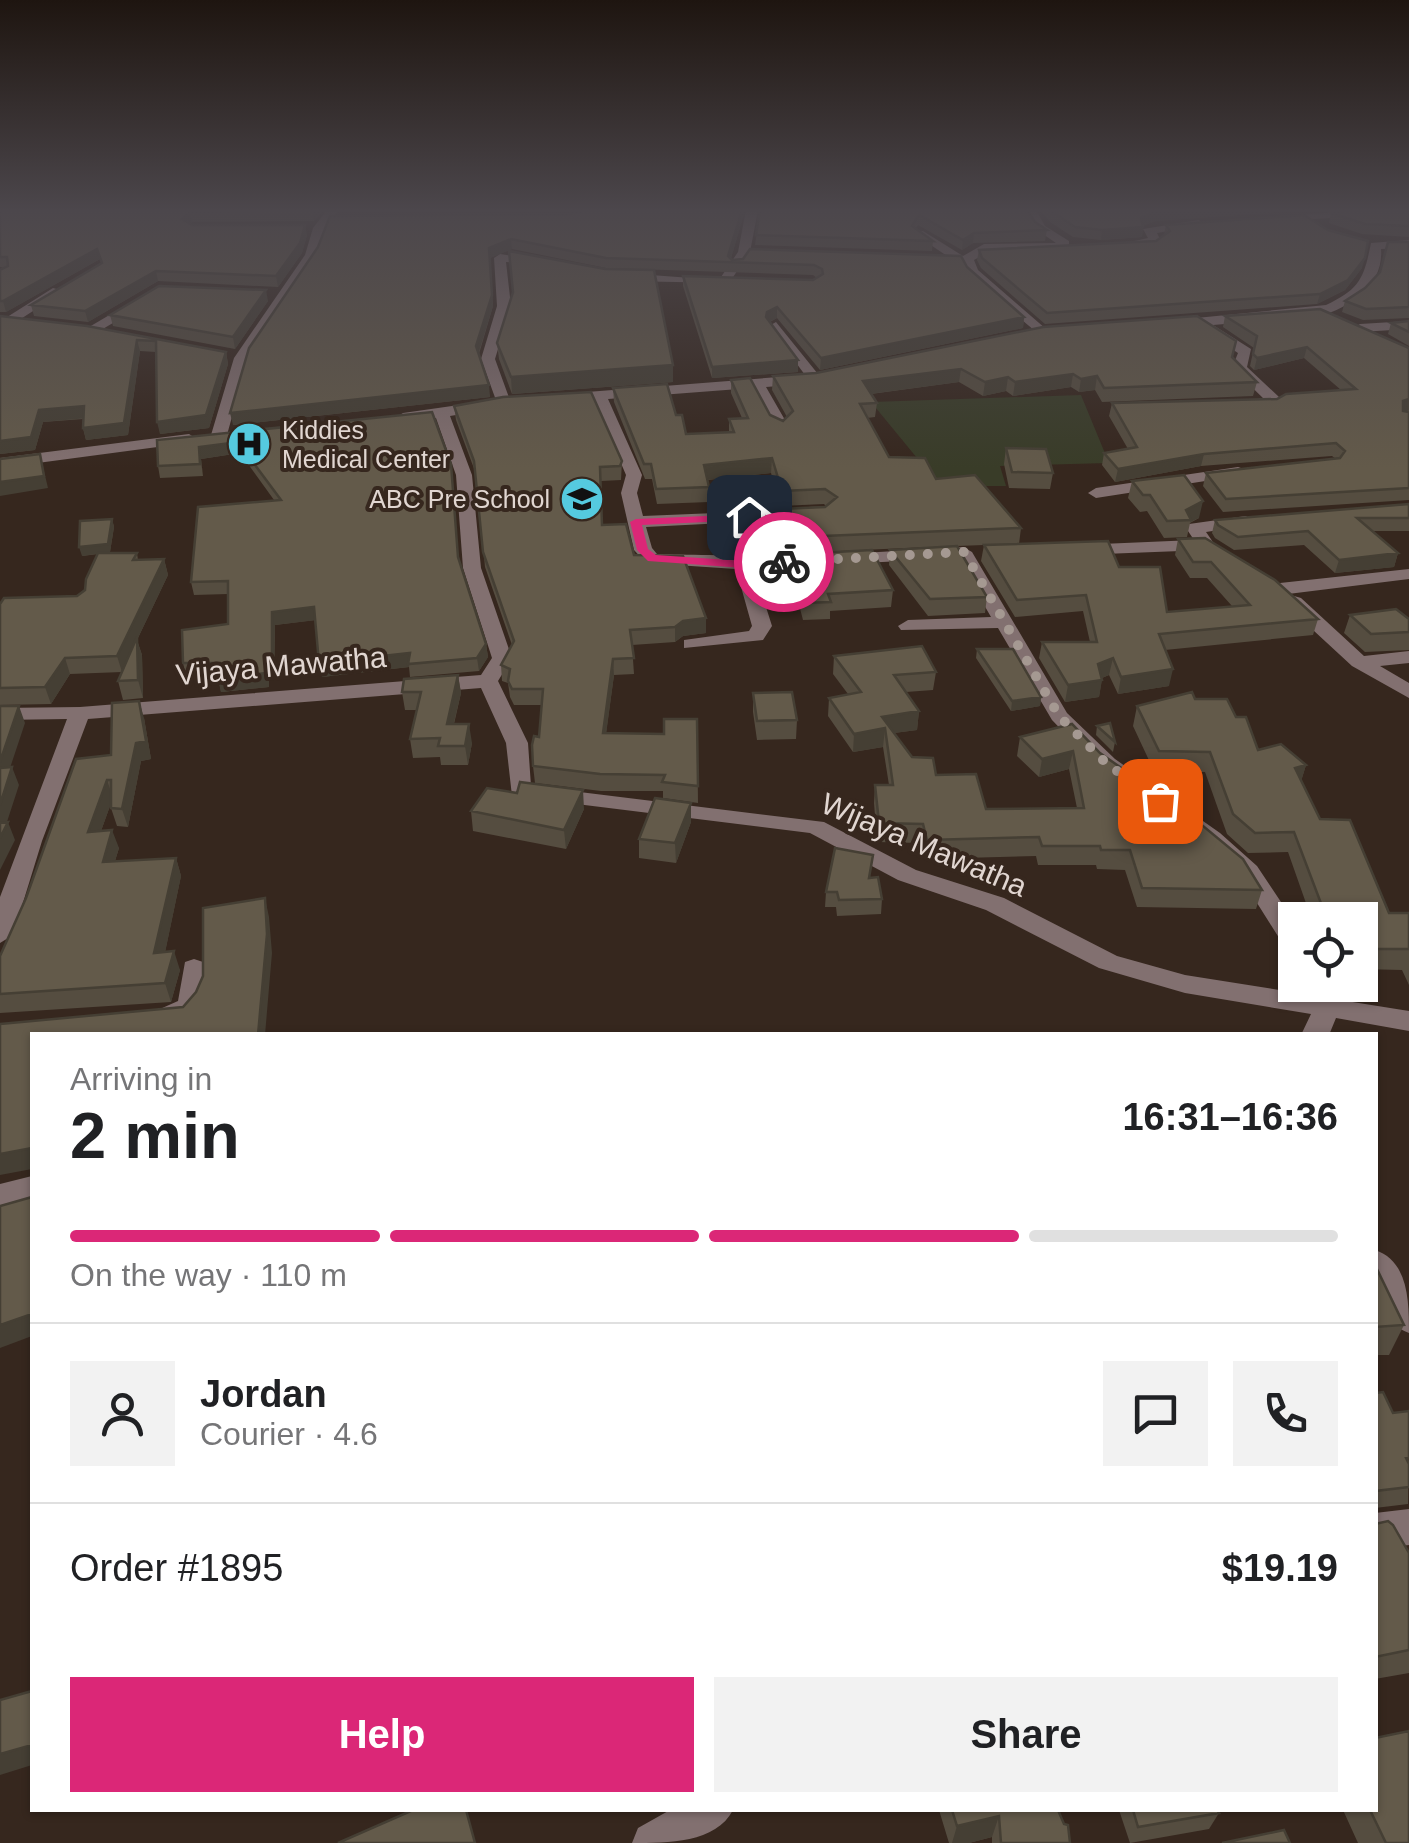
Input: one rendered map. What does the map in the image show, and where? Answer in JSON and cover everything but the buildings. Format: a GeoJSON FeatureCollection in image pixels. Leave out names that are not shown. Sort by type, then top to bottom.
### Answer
{"type":"FeatureCollection","features":[{"type":"Feature","properties":{"kind":"street"},"geometry":{"type":"LineString","coordinates":[[5,319],[48,296]]}},
{"type":"Feature","properties":{"kind":"street"},"geometry":{"type":"LineString","coordinates":[[91,330],[147,296]]}},
{"type":"Feature","properties":{"kind":"street"},"geometry":{"type":"LineString","coordinates":[[218,435],[241,358],[274,296]]}},
{"type":"Feature","properties":{"kind":"street"},"geometry":{"type":"LineString","coordinates":[[503,296],[504,306],[488,358],[504,403]]}},
{"type":"Feature","properties":{"kind":"street"},"geometry":{"type":"LineString","coordinates":[[1000,296],[1042,332]]}},
{"type":"Feature","properties":{"kind":"street"},"geometry":{"type":"LineString","coordinates":[[1160,325],[1320,312],[1341,306],[1351,296]]}},
{"type":"Feature","properties":{"kind":"street"},"geometry":{"type":"LineString","coordinates":[[1320,312],[1393,347]]}},
{"type":"Feature","properties":{"kind":"street"},"geometry":{"type":"LineString","coordinates":[[5,319],[43,324]]}},
{"type":"Feature","properties":{"kind":"street"},"geometry":{"type":"LineString","coordinates":[[1200,323],[1246,352],[1239,368],[1274,400],[1269,404],[1237,406]]}},
{"type":"Feature","properties":{"kind":"street"},"geometry":{"type":"LineString","coordinates":[[1360,328],[1409,325]]}},
{"type":"Feature","properties":{"kind":"street"},"geometry":{"type":"LineString","coordinates":[[776,326],[814,378]]}},
{"type":"Feature","properties":{"kind":"street"},"geometry":{"type":"LineString","coordinates":[[75,328],[110,333]]}},
{"type":"Feature","properties":{"kind":"street"},"geometry":{"type":"LineString","coordinates":[[1022,336],[1061,331]]}},
{"type":"Feature","properties":{"kind":"street"},"geometry":{"type":"LineString","coordinates":[[222,354],[241,358]]}},
{"type":"Feature","properties":{"kind":"street"},"geometry":{"type":"LineString","coordinates":[[542,400],[834,375]]}},
{"type":"Feature","properties":{"kind":"street"},"geometry":{"type":"LineString","coordinates":[[758,384],[780,427]]}},
{"type":"Feature","properties":{"kind":"street"},"geometry":{"type":"LineString","coordinates":[[599,395],[634,475],[629,493],[643,550],[652,558],[744,564],[973,552],[1004,622],[1059,716],[1107,764],[1212,838],[1249,870],[1278,916]]}},
{"type":"Feature","properties":{"kind":"street"},"geometry":{"type":"LineString","coordinates":[[388,419],[524,401]]}},
{"type":"Feature","properties":{"kind":"street"},"geometry":{"type":"LineString","coordinates":[[442,414],[464,475],[472,532],[472,568],[502,658],[488,681]]}},
{"type":"Feature","properties":{"kind":"street"},"geometry":{"type":"LineString","coordinates":[[0,463],[238,433]]}},
{"type":"Feature","properties":{"kind":"street"},"geometry":{"type":"LineString","coordinates":[[1096,493],[1249,471]]}},
{"type":"Feature","properties":{"kind":"street"},"geometry":{"type":"LineString","coordinates":[[1186,481],[1206,510],[1267,520]]}},
{"type":"Feature","properties":{"kind":"street"},"geometry":{"type":"LineString","coordinates":[[1206,510],[1195,528],[1206,545]]}},
{"type":"Feature","properties":{"kind":"street"},"geometry":{"type":"LineString","coordinates":[[636,522],[786,515]]}},
{"type":"Feature","properties":{"kind":"street"},"geometry":{"type":"LineString","coordinates":[[1058,550],[1206,545],[1230,556]]}},
{"type":"Feature","properties":{"kind":"street"},"geometry":{"type":"LineString","coordinates":[[691,644],[756,636],[762,626],[744,564]]}},
{"type":"Feature","properties":{"kind":"street"},"geometry":{"type":"LineString","coordinates":[[1409,574],[1274,585],[1359,662],[1409,692]]}},
{"type":"Feature","properties":{"kind":"street"},"geometry":{"type":"LineString","coordinates":[[908,626],[1004,622]]}},
{"type":"Feature","properties":{"kind":"street"},"geometry":{"type":"LineString","coordinates":[[1359,662],[1409,657]]}},
{"type":"Feature","properties":{"kind":"street","name":"Vijaya Mawatha"},"geometry":{"type":"LineString","coordinates":[[0,714],[80,713],[488,681]]}},
{"type":"Feature","properties":{"kind":"street","name":"Wijaya Mawatha"},"geometry":{"type":"LineString","coordinates":[[488,681],[517,743],[520,791],[816,827],[907,874],[995,904],[1108,962],[1185,984],[1278,991]]}},
{"type":"Feature","properties":{"kind":"street"},"geometry":{"type":"LineString","coordinates":[[0,935],[30,841],[80,713]]}},
{"type":"Feature","properties":{"kind":"street"},"geometry":{"type":"LineString","coordinates":[[144,1018],[180,1015],[192,1004],[194,968]]}},
{"type":"Feature","properties":{"kind":"street"},"geometry":{"type":"LineString","coordinates":[[1316,1032],[1322,1002]]}},
{"type":"Feature","properties":{"kind":"street"},"geometry":{"type":"LineString","coordinates":[[1347,1002],[1409,1021]]}},
{"type":"Feature","properties":{"kind":"street"},"geometry":{"type":"LineString","coordinates":[[0,1196],[30,1188]]}},
{"type":"Feature","properties":{"kind":"street"},"geometry":{"type":"LineString","coordinates":[[1378,1268],[1409,1319]]}},
{"type":"Feature","properties":{"kind":"street"},"geometry":{"type":"LineString","coordinates":[[1378,1531],[1409,1528]]}},
{"type":"Feature","properties":{"kind":"street"},"geometry":{"type":"LineString","coordinates":[[653,1843],[708,1812]]}},
{"type":"Feature","properties":{"kind":"green space"},"geometry":{"type":"Polygon","coordinates":[[[1081,395],[1109,463],[1000,466],[1006,486],[940,486],[871,402],[1081,395]]]}},
{"type":"Feature","properties":{"kind":"way so far"},"geometry":{"type":"LineString","coordinates":[[784,562],[964,552],[1059,716],[1107,764],[1160,801]]}},
{"type":"Feature","properties":{"kind":"place","name":"Kiddies Medical Center"},"geometry":{"type":"Point","coordinates":[249,444]}},
{"type":"Feature","properties":{"kind":"place","name":"ABC Pre School"},"geometry":{"type":"Point","coordinates":[582,499]}},
{"type":"Feature","properties":{"kind":"route"},"geometry":{"type":"LineString","coordinates":[[749,517],[636,522],[643,550],[652,558],[744,564],[784,562]]}}]}
